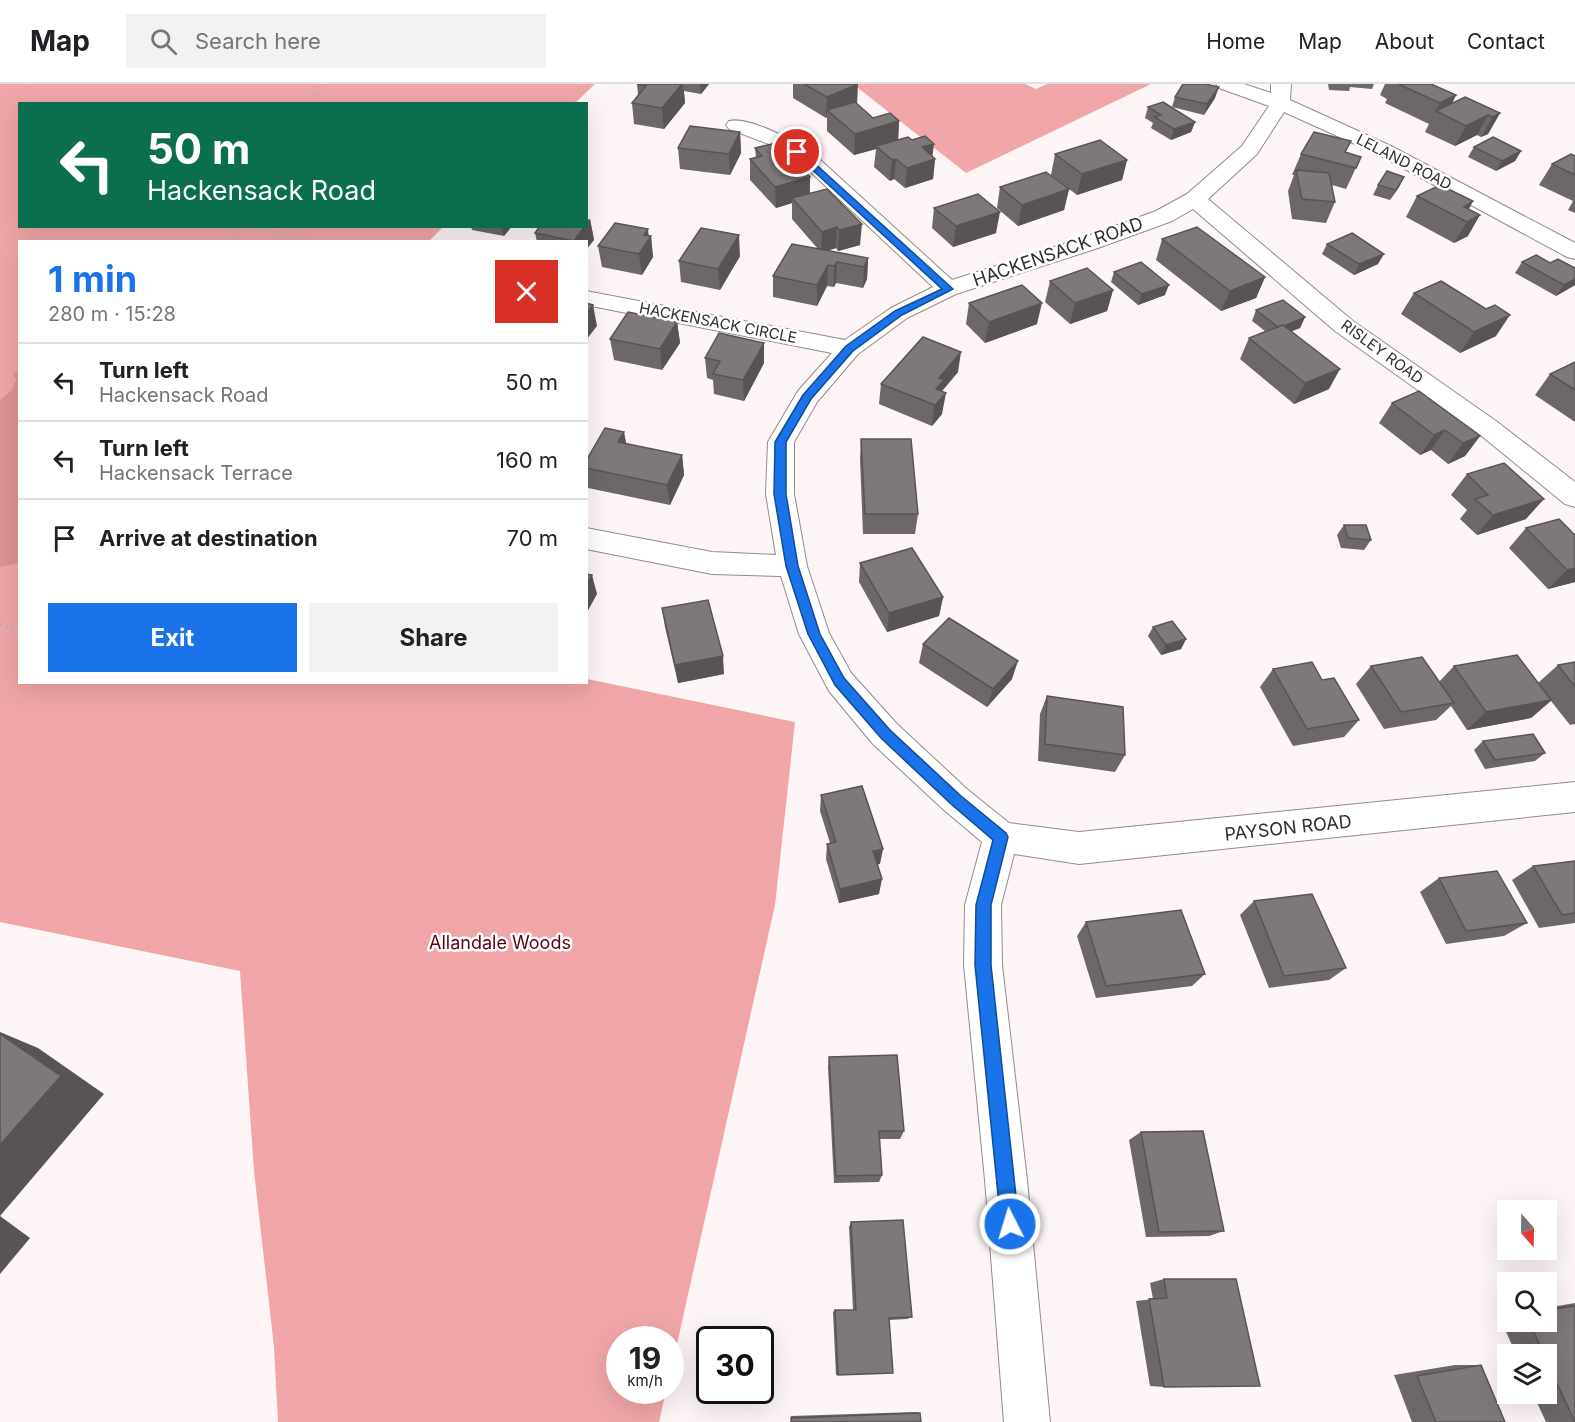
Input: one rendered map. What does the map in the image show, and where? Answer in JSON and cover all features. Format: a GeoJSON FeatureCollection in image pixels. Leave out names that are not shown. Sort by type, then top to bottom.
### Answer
{"type":"FeatureCollection","features":[{"type":"Feature","properties":{"kind":"street","name":"LELAND ROAD"},"geometry":{"type":"LineString","coordinates":[[1226,84],[1280,94],[1575,252]]}},
{"type":"Feature","properties":{"kind":"street","name":"HACKENSACK ROAD"},"geometry":{"type":"LineString","coordinates":[[1001,837],[956,800],[885,734],[840,682],[814,634],[792,566],[780,494],[781,442],[807,397],[849,349],[899,313],[948,289],[1090,243],[1164,216],[1195,199],[1250,150],[1280,94]]}},
{"type":"Feature","properties":{"kind":"street"},"geometry":{"type":"LineString","coordinates":[[736,125],[786,144],[809,160],[948,289]]}},
{"type":"Feature","properties":{"kind":"street","name":"RISLEY ROAD"},"geometry":{"type":"LineString","coordinates":[[1195,199],[1344,326],[1487,427],[1575,497]]}},
{"type":"Feature","properties":{"kind":"street","name":"HACKENSACK CIRCLE"},"geometry":{"type":"LineString","coordinates":[[588,298],[849,349]]}},
{"type":"Feature","properties":{"kind":"street"},"geometry":{"type":"LineString","coordinates":[[588,538],[712,563],[792,566]]}},
{"type":"Feature","properties":{"kind":"street","name":"PAYSON ROAD"},"geometry":{"type":"LineString","coordinates":[[1001,837],[1079,848],[1575,797]]}},
{"type":"Feature","properties":{"kind":"street"},"geometry":{"type":"LineString","coordinates":[[1001,837],[983,905],[983,965],[1006,1180],[1027,1422]]}},
{"type":"Feature","properties":{"kind":"path"},"geometry":{"type":"LineString","coordinates":[[309,102],[322,84]]}},
{"type":"Feature","properties":{"kind":"path"},"geometry":{"type":"LineString","coordinates":[[255,228],[309,240]]}},
{"type":"Feature","properties":{"kind":"path"},"geometry":{"type":"LineString","coordinates":[[0,625],[18,631]]}},
{"type":"Feature","properties":{"kind":"green space","name":"Allandale Woods"},"geometry":{"type":"Polygon","coordinates":[[[0,84],[595,84],[576,102],[18,102],[18,228],[442,228],[430,240],[18,240],[18,684],[588,684],[588,679],[795,722],[775,905],[681,1326],[606,1326],[606,1404],[663,1404],[659,1422],[278,1422],[274,1347],[254,1171],[240,971],[0,922],[0,84]]]}},
{"type":"Feature","properties":{"kind":"green space"},"geometry":{"type":"Polygon","coordinates":[[[853,84],[1025,84],[1036,89],[1047,84],[1151,84],[966,173],[853,84]]]}},
{"type":"Feature","properties":{"kind":"shaded area"},"geometry":{"type":"Polygon","coordinates":[[[18,372],[18,563],[0,567],[0,400],[12,390],[16,380],[13,373],[18,372]]]}},
{"type":"Feature","properties":{"kind":"building"},"geometry":{"type":"Polygon","coordinates":[[[637,84],[682,84],[662,108],[632,103],[646,86],[637,84]]]}},
{"type":"Feature","properties":{"kind":"building"},"geometry":{"type":"Polygon","coordinates":[[[804,84],[858,84],[827,97],[804,84]]]}},
{"type":"Feature","properties":{"kind":"building"},"geometry":{"type":"Polygon","coordinates":[[[1183,84],[1205,84],[1219,87],[1207,104],[1175,97],[1183,84]]]}},
{"type":"Feature","properties":{"kind":"building"},"geometry":{"type":"Polygon","coordinates":[[[1398,84],[1431,84],[1456,95],[1440,103],[1398,84]]]}},
{"type":"Feature","properties":{"kind":"building"},"geometry":{"type":"Polygon","coordinates":[[[1465,97],[1500,113],[1493,117],[1488,115],[1466,126],[1436,111],[1465,97]]]}},
{"type":"Feature","properties":{"kind":"building"},"geometry":{"type":"Polygon","coordinates":[[[855,102],[873,118],[890,113],[899,121],[855,134],[827,110],[855,102]]]}},
{"type":"Feature","properties":{"kind":"building"},"geometry":{"type":"Polygon","coordinates":[[[1163,102],[1195,122],[1174,129],[1154,117],[1161,115],[1148,107],[1163,102]]]}},
{"type":"Feature","properties":{"kind":"building"},"geometry":{"type":"Polygon","coordinates":[[[690,126],[740,132],[729,154],[678,148],[690,126]]]}},
{"type":"Feature","properties":{"kind":"building"},"geometry":{"type":"Polygon","coordinates":[[[1314,132],[1351,141],[1345,152],[1361,157],[1356,168],[1301,154],[1314,132]]]}},
{"type":"Feature","properties":{"kind":"building"},"geometry":{"type":"Polygon","coordinates":[[[925,136],[934,144],[922,147],[935,159],[907,168],[896,159],[892,160],[876,146],[908,137],[912,140],[925,136]]]}},
{"type":"Feature","properties":{"kind":"building"},"geometry":{"type":"Polygon","coordinates":[[[1493,137],[1521,151],[1502,161],[1474,147],[1493,137]]]}},
{"type":"Feature","properties":{"kind":"building"},"geometry":{"type":"Polygon","coordinates":[[[1100,140],[1127,160],[1082,174],[1055,154],[1100,140]]]}},
{"type":"Feature","properties":{"kind":"building"},"geometry":{"type":"Polygon","coordinates":[[[776,143],[810,177],[775,187],[750,159],[762,156],[755,148],[776,143]]]}},
{"type":"Feature","properties":{"kind":"building"},"geometry":{"type":"Polygon","coordinates":[[[1571,154],[1575,156],[1575,175],[1552,164],[1571,154]]]}},
{"type":"Feature","properties":{"kind":"building"},"geometry":{"type":"Polygon","coordinates":[[[1296,170],[1329,173],[1335,202],[1302,199],[1296,170]]]}},
{"type":"Feature","properties":{"kind":"building"},"geometry":{"type":"Polygon","coordinates":[[[1387,171],[1404,177],[1396,190],[1378,185],[1387,171]]]}},
{"type":"Feature","properties":{"kind":"building"},"geometry":{"type":"Polygon","coordinates":[[[1046,172],[1069,189],[1022,205],[1000,187],[1046,172]]]}},
{"type":"Feature","properties":{"kind":"building"},"geometry":{"type":"Polygon","coordinates":[[[1440,185],[1473,201],[1464,207],[1480,215],[1467,222],[1417,196],[1440,185]]]}},
{"type":"Feature","properties":{"kind":"building"},"geometry":{"type":"Polygon","coordinates":[[[827,189],[862,224],[839,230],[837,227],[822,232],[792,198],[827,189]]]}},
{"type":"Feature","properties":{"kind":"building"},"geometry":{"type":"Polygon","coordinates":[[[978,194],[1000,212],[956,226],[934,208],[978,194]]]}},
{"type":"Feature","properties":{"kind":"building"},"geometry":{"type":"Polygon","coordinates":[[[615,223],[648,229],[644,235],[651,236],[639,254],[598,246],[615,223]]]}},
{"type":"Feature","properties":{"kind":"building"},"geometry":{"type":"Polygon","coordinates":[[[1197,227],[1265,277],[1230,291],[1162,239],[1197,227]]]}},
{"type":"Feature","properties":{"kind":"building"},"geometry":{"type":"Polygon","coordinates":[[[539,228],[584,228],[575,240],[535,233],[539,228]]]}},
{"type":"Feature","properties":{"kind":"building"},"geometry":{"type":"Polygon","coordinates":[[[701,228],[739,235],[718,269],[679,261],[701,228]]]}},
{"type":"Feature","properties":{"kind":"building"},"geometry":{"type":"Polygon","coordinates":[[[1352,233],[1384,254],[1359,264],[1327,244],[1352,233]]]}},
{"type":"Feature","properties":{"kind":"building"},"geometry":{"type":"Polygon","coordinates":[[[792,244],[868,258],[864,267],[837,262],[834,266],[828,265],[817,285],[773,276],[792,244]]]}},
{"type":"Feature","properties":{"kind":"building"},"geometry":{"type":"Polygon","coordinates":[[[1536,255],[1550,263],[1558,259],[1575,268],[1575,279],[1564,285],[1522,262],[1536,255]]]}},
{"type":"Feature","properties":{"kind":"building"},"geometry":{"type":"Polygon","coordinates":[[[1141,262],[1169,285],[1142,294],[1114,272],[1141,262]]]}},
{"type":"Feature","properties":{"kind":"building"},"geometry":{"type":"Polygon","coordinates":[[[1087,268],[1113,290],[1075,303],[1050,281],[1087,268]]]}},
{"type":"Feature","properties":{"kind":"building"},"geometry":{"type":"Polygon","coordinates":[[[1441,281],[1486,309],[1495,305],[1510,315],[1474,332],[1414,293],[1441,281]]]}},
{"type":"Feature","properties":{"kind":"building"},"geometry":{"type":"Polygon","coordinates":[[[1022,285],[1042,303],[989,322],[969,303],[1022,285]]]}},
{"type":"Feature","properties":{"kind":"building"},"geometry":{"type":"Polygon","coordinates":[[[1283,300],[1305,317],[1278,327],[1256,310],[1283,300]]]}},
{"type":"Feature","properties":{"kind":"building"},"geometry":{"type":"Polygon","coordinates":[[[628,312],[677,322],[660,349],[610,339],[628,312]]]}},
{"type":"Feature","properties":{"kind":"building"},"geometry":{"type":"Polygon","coordinates":[[[1283,325],[1340,369],[1305,383],[1249,338],[1283,325]]]}},
{"type":"Feature","properties":{"kind":"building"},"geometry":{"type":"Polygon","coordinates":[[[719,333],[764,343],[743,380],[713,374],[720,361],[705,358],[719,333]]]}},
{"type":"Feature","properties":{"kind":"building"},"geometry":{"type":"Polygon","coordinates":[[[923,337],[961,352],[939,378],[944,380],[936,389],[946,393],[935,405],[881,384],[923,337]]]}},
{"type":"Feature","properties":{"kind":"building"},"geometry":{"type":"Polygon","coordinates":[[[1575,362],[1575,390],[1550,374],[1575,362]]]}},
{"type":"Feature","properties":{"kind":"building"},"geometry":{"type":"Polygon","coordinates":[[[1419,391],[1480,436],[1463,443],[1445,430],[1434,435],[1392,403],[1419,391]]]}},
{"type":"Feature","properties":{"kind":"building"},"geometry":{"type":"Polygon","coordinates":[[[605,428],[624,432],[618,442],[682,455],[667,485],[588,468],[588,458],[605,428]]]}},
{"type":"Feature","properties":{"kind":"building"},"geometry":{"type":"Polygon","coordinates":[[[861,439],[911,439],[918,514],[865,514],[861,439]]]}},
{"type":"Feature","properties":{"kind":"building"},"geometry":{"type":"Polygon","coordinates":[[[1504,463],[1544,499],[1493,515],[1475,499],[1488,495],[1467,474],[1504,463]]]}},
{"type":"Feature","properties":{"kind":"building"},"geometry":{"type":"Polygon","coordinates":[[[1559,519],[1575,535],[1575,568],[1567,570],[1526,528],[1559,519]]]}},
{"type":"Feature","properties":{"kind":"building"},"geometry":{"type":"Polygon","coordinates":[[[1344,525],[1366,525],[1371,540],[1348,538],[1344,525]]]}},
{"type":"Feature","properties":{"kind":"building"},"geometry":{"type":"Polygon","coordinates":[[[912,548],[943,597],[889,613],[860,563],[912,548]]]}},
{"type":"Feature","properties":{"kind":"building"},"geometry":{"type":"Polygon","coordinates":[[[708,600],[723,656],[675,665],[662,608],[708,600]]]}},
{"type":"Feature","properties":{"kind":"building"},"geometry":{"type":"Polygon","coordinates":[[[949,618],[1018,661],[993,689],[923,644],[949,618]]]}},
{"type":"Feature","properties":{"kind":"building"},"geometry":{"type":"Polygon","coordinates":[[[1172,621],[1186,639],[1166,645],[1153,627],[1172,621]]]}},
{"type":"Feature","properties":{"kind":"building"},"geometry":{"type":"Polygon","coordinates":[[[1517,655],[1551,700],[1486,712],[1454,666],[1517,655]]]}},
{"type":"Feature","properties":{"kind":"building"},"geometry":{"type":"Polygon","coordinates":[[[1422,657],[1454,703],[1401,712],[1371,666],[1422,657]]]}},
{"type":"Feature","properties":{"kind":"building"},"geometry":{"type":"Polygon","coordinates":[[[1312,662],[1322,680],[1334,678],[1359,720],[1307,729],[1273,669],[1312,662]]]}},
{"type":"Feature","properties":{"kind":"building"},"geometry":{"type":"Polygon","coordinates":[[[1575,662],[1575,687],[1558,665],[1575,662]]]}},
{"type":"Feature","properties":{"kind":"building"},"geometry":{"type":"Polygon","coordinates":[[[1047,696],[1123,707],[1125,755],[1045,744],[1047,696]]]}},
{"type":"Feature","properties":{"kind":"building"},"geometry":{"type":"Polygon","coordinates":[[[1533,734],[1545,753],[1495,760],[1483,741],[1533,734]]]}},
{"type":"Feature","properties":{"kind":"building"},"geometry":{"type":"Polygon","coordinates":[[[862,786],[883,849],[873,851],[882,879],[840,889],[827,844],[836,842],[821,795],[862,786]]]}},
{"type":"Feature","properties":{"kind":"building"},"geometry":{"type":"Polygon","coordinates":[[[1575,861],[1575,913],[1562,915],[1533,866],[1575,861]]]}},
{"type":"Feature","properties":{"kind":"building"},"geometry":{"type":"Polygon","coordinates":[[[1497,871],[1527,923],[1466,931],[1439,878],[1497,871]]]}},
{"type":"Feature","properties":{"kind":"building"},"geometry":{"type":"Polygon","coordinates":[[[1312,894],[1346,968],[1284,976],[1254,901],[1312,894]]]}},
{"type":"Feature","properties":{"kind":"building"},"geometry":{"type":"Polygon","coordinates":[[[1181,910],[1205,974],[1106,986],[1086,922],[1181,910]]]}},
{"type":"Feature","properties":{"kind":"building"},"geometry":{"type":"Polygon","coordinates":[[[0,1034],[61,1076],[0,1145],[0,1034]]]}},
{"type":"Feature","properties":{"kind":"building"},"geometry":{"type":"Polygon","coordinates":[[[897,1055],[904,1131],[879,1131],[882,1175],[836,1176],[829,1057],[897,1055]]]}},
{"type":"Feature","properties":{"kind":"building"},"geometry":{"type":"Polygon","coordinates":[[[1203,1131],[1224,1231],[1159,1232],[1141,1132],[1203,1131]]]}},
{"type":"Feature","properties":{"kind":"building"},"geometry":{"type":"Polygon","coordinates":[[[903,1220],[912,1317],[889,1318],[893,1373],[838,1375],[835,1310],[856,1310],[851,1222],[903,1220]]]}},
{"type":"Feature","properties":{"kind":"building"},"geometry":{"type":"Polygon","coordinates":[[[1164,1279],[1236,1279],[1260,1386],[1164,1387],[1149,1299],[1167,1298],[1164,1279]]]}},
{"type":"Feature","properties":{"kind":"building"},"geometry":{"type":"Polygon","coordinates":[[[1575,1306],[1575,1422],[1557,1384],[1557,1344],[1539,1344],[1534,1332],[1557,1332],[1557,1308],[1575,1306]]]}},
{"type":"Feature","properties":{"kind":"building"},"geometry":{"type":"Polygon","coordinates":[[[1481,1365],[1505,1422],[1436,1422],[1417,1376],[1481,1365]]]}},
{"type":"Feature","properties":{"kind":"building"},"geometry":{"type":"Polygon","coordinates":[[[920,1413],[921,1422],[791,1422],[791,1418],[920,1413]]]}},
{"type":"Feature","properties":{"kind":"route"},"geometry":{"type":"LineString","coordinates":[[797,152],[809,160],[948,289],[899,313],[849,349],[807,397],[781,442],[780,494],[792,566],[814,634],[840,682],[885,734],[956,800],[1001,837],[983,905],[983,965],[1010,1224]]}}]}
